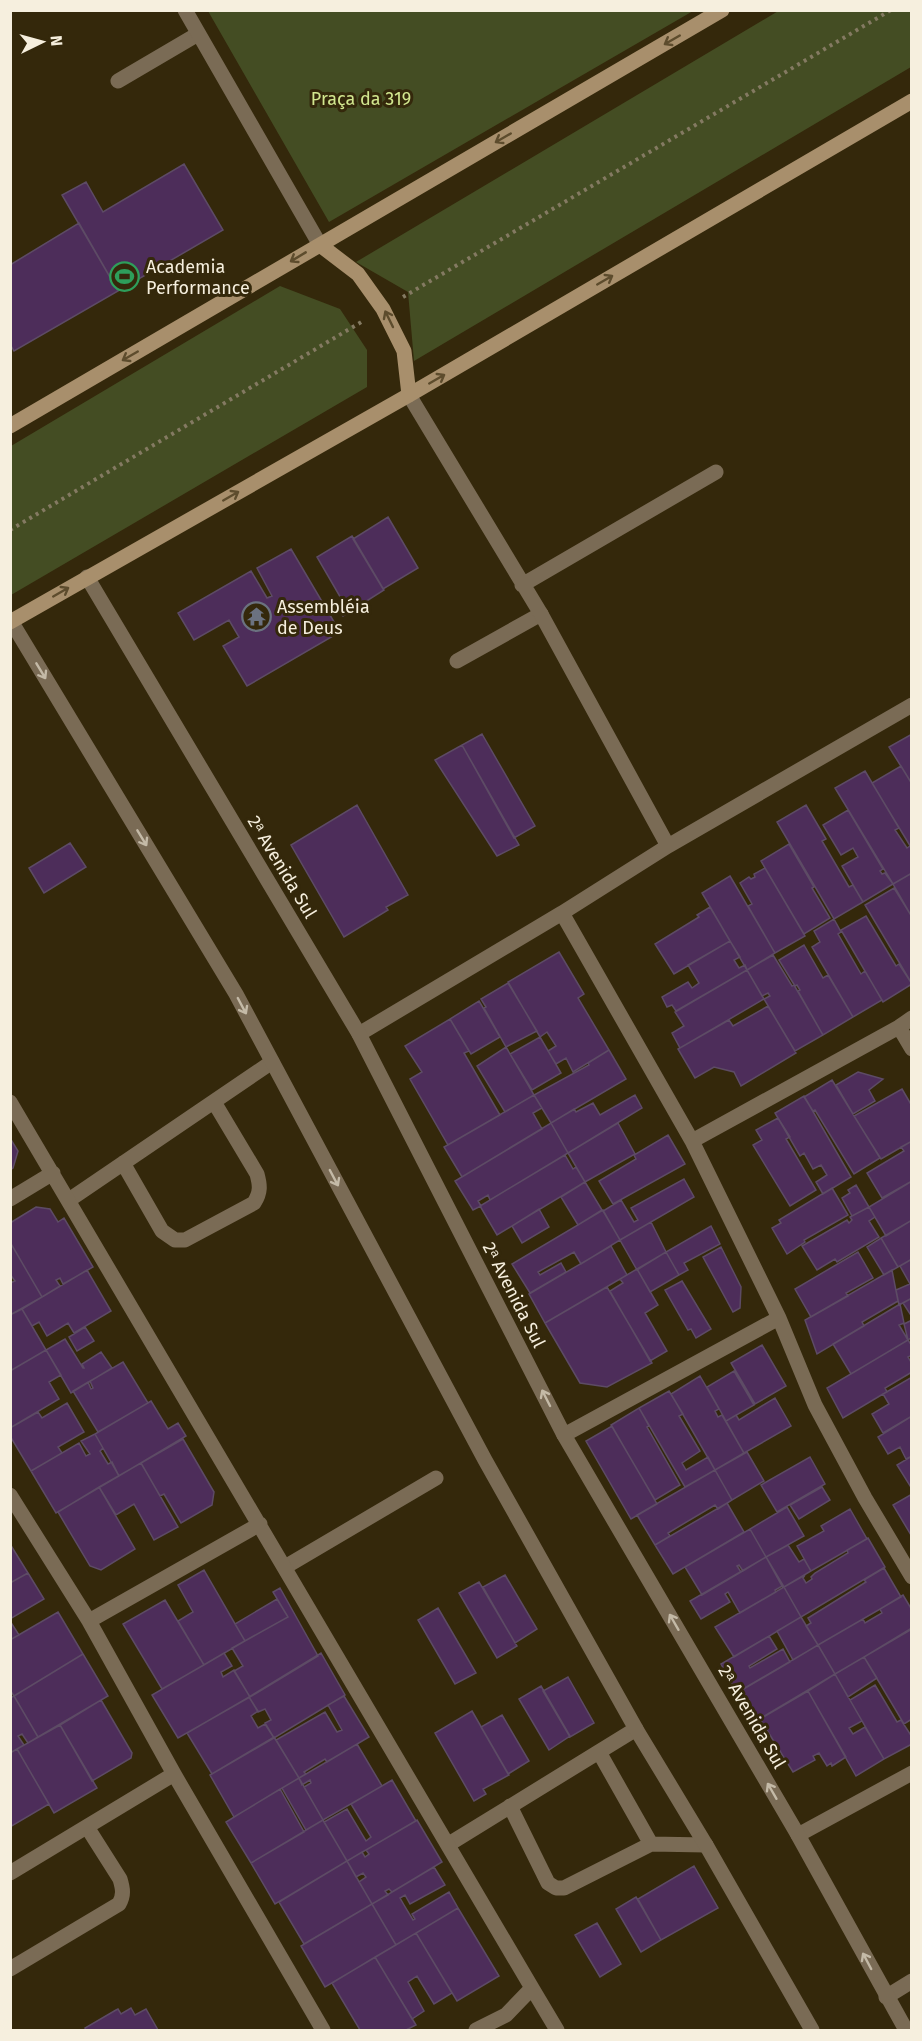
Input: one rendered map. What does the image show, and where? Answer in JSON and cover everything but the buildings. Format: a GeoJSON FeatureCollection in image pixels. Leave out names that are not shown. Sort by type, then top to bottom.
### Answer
{"type":"FeatureCollection","features":[{"type":"Feature","properties":{"kind":"main road"},"geometry":{"type":"LineString","coordinates":[[11,425],[722,10]]}},
{"type":"Feature","properties":{"kind":"main road"},"geometry":{"type":"LineString","coordinates":[[11,621],[409,395],[912,101]]}},
{"type":"Feature","properties":{"kind":"main road"},"geometry":{"type":"LineString","coordinates":[[320,244],[358,274],[383,309],[404,351],[409,395]]}},
{"type":"Feature","properties":{"kind":"street"},"geometry":{"type":"LineString","coordinates":[[185,10],[320,244]]}},
{"type":"Feature","properties":{"kind":"street"},"geometry":{"type":"LineString","coordinates":[[118,81],[198,34]]}},
{"type":"Feature","properties":{"kind":"street"},"geometry":{"type":"LineString","coordinates":[[409,395],[541,614],[668,846]]}},
{"type":"Feature","properties":{"kind":"street"},"geometry":{"type":"LineString","coordinates":[[522,585],[716,472]]}},
{"type":"Feature","properties":{"kind":"street","name":"2ᵃ Avenida Sul"},"geometry":{"type":"LineString","coordinates":[[87,577],[359,1034],[564,1435],[798,1835],[906,2031]]}},
{"type":"Feature","properties":{"kind":"street"},"geometry":{"type":"LineString","coordinates":[[457,661],[541,614]]}},
{"type":"Feature","properties":{"kind":"street"},"geometry":{"type":"LineString","coordinates":[[11,621],[230,984],[485,1460],[636,1729],[706,1845],[812,2031]]}},
{"type":"Feature","properties":{"kind":"street"},"geometry":{"type":"LineString","coordinates":[[359,1034],[562,913],[668,846],[912,705]]}},
{"type":"Feature","properties":{"kind":"street"},"geometry":{"type":"LineString","coordinates":[[562,913],[692,1141],[779,1318],[815,1405],[865,1498],[912,1577]]}},
{"type":"Feature","properties":{"kind":"street"},"geometry":{"type":"LineString","coordinates":[[692,1141],[905,1022],[912,1049]]}},
{"type":"Feature","properties":{"kind":"street"},"geometry":{"type":"LineString","coordinates":[[69,1200],[272,1062]]}},
{"type":"Feature","properties":{"kind":"street"},"geometry":{"type":"LineString","coordinates":[[10,1102],[449,1844],[557,2031]]}},
{"type":"Feature","properties":{"kind":"street"},"geometry":{"type":"LineString","coordinates":[[123,1163],[162,1231],[175,1240],[185,1240],[254,1203],[259,1196],[260,1185],[257,1173],[214,1102]]}},
{"type":"Feature","properties":{"kind":"street"},"geometry":{"type":"LineString","coordinates":[[10,1200],[53,1173]]}},
{"type":"Feature","properties":{"kind":"street"},"geometry":{"type":"LineString","coordinates":[[564,1435],[779,1318]]}},
{"type":"Feature","properties":{"kind":"street"},"geometry":{"type":"LineString","coordinates":[[285,1567],[436,1478]]}},
{"type":"Feature","properties":{"kind":"street"},"geometry":{"type":"LineString","coordinates":[[10,1495],[89,1621],[174,1774],[323,2031]]}},
{"type":"Feature","properties":{"kind":"street"},"geometry":{"type":"LineString","coordinates":[[89,1621],[260,1524]]}},
{"type":"Feature","properties":{"kind":"street"},"geometry":{"type":"LineString","coordinates":[[449,1844],[636,1729]]}},
{"type":"Feature","properties":{"kind":"street"},"geometry":{"type":"LineString","coordinates":[[599,1752],[651,1844]]}},
{"type":"Feature","properties":{"kind":"street"},"geometry":{"type":"LineString","coordinates":[[798,1835],[912,1773]]}},
{"type":"Feature","properties":{"kind":"street"},"geometry":{"type":"LineString","coordinates":[[10,1873],[174,1774]]}},
{"type":"Feature","properties":{"kind":"street"},"geometry":{"type":"LineString","coordinates":[[510,1806],[548,1883],[556,1888],[564,1888],[651,1844],[706,1845]]}},
{"type":"Feature","properties":{"kind":"street"},"geometry":{"type":"LineString","coordinates":[[10,1969],[119,1904],[123,1897],[120,1879],[87,1827]]}},
{"type":"Feature","properties":{"kind":"street"},"geometry":{"type":"LineString","coordinates":[[886,1997],[912,1981]]}},
{"type":"Feature","properties":{"kind":"street"},"geometry":{"type":"LineString","coordinates":[[476,2031],[506,2015],[532,1988]]}},
{"type":"Feature","properties":{"kind":"path"},"geometry":{"type":"LineString","coordinates":[[10,530],[891,10]]}},
{"type":"Feature","properties":{"kind":"green space"},"geometry":{"type":"Polygon","coordinates":[[[780,10],[911,11],[911,67],[414,361],[408,292],[356,262],[780,10]]]}},
{"type":"Feature","properties":{"kind":"green space","name":"Praça da 319"},"geometry":{"type":"Polygon","coordinates":[[[208,11],[693,11],[329,222],[208,11]]]}},
{"type":"Feature","properties":{"kind":"green space"},"geometry":{"type":"Polygon","coordinates":[[[280,286],[340,309],[367,350],[367,387],[11,595],[11,446],[280,286]]]}},
{"type":"Feature","properties":{"kind":"place","name":"Academia Performance"},"geometry":{"type":"Point","coordinates":[125,277]}},
{"type":"Feature","properties":{"kind":"place","name":"Assembléia de Deus"},"geometry":{"type":"Point","coordinates":[256,617]}}]}
